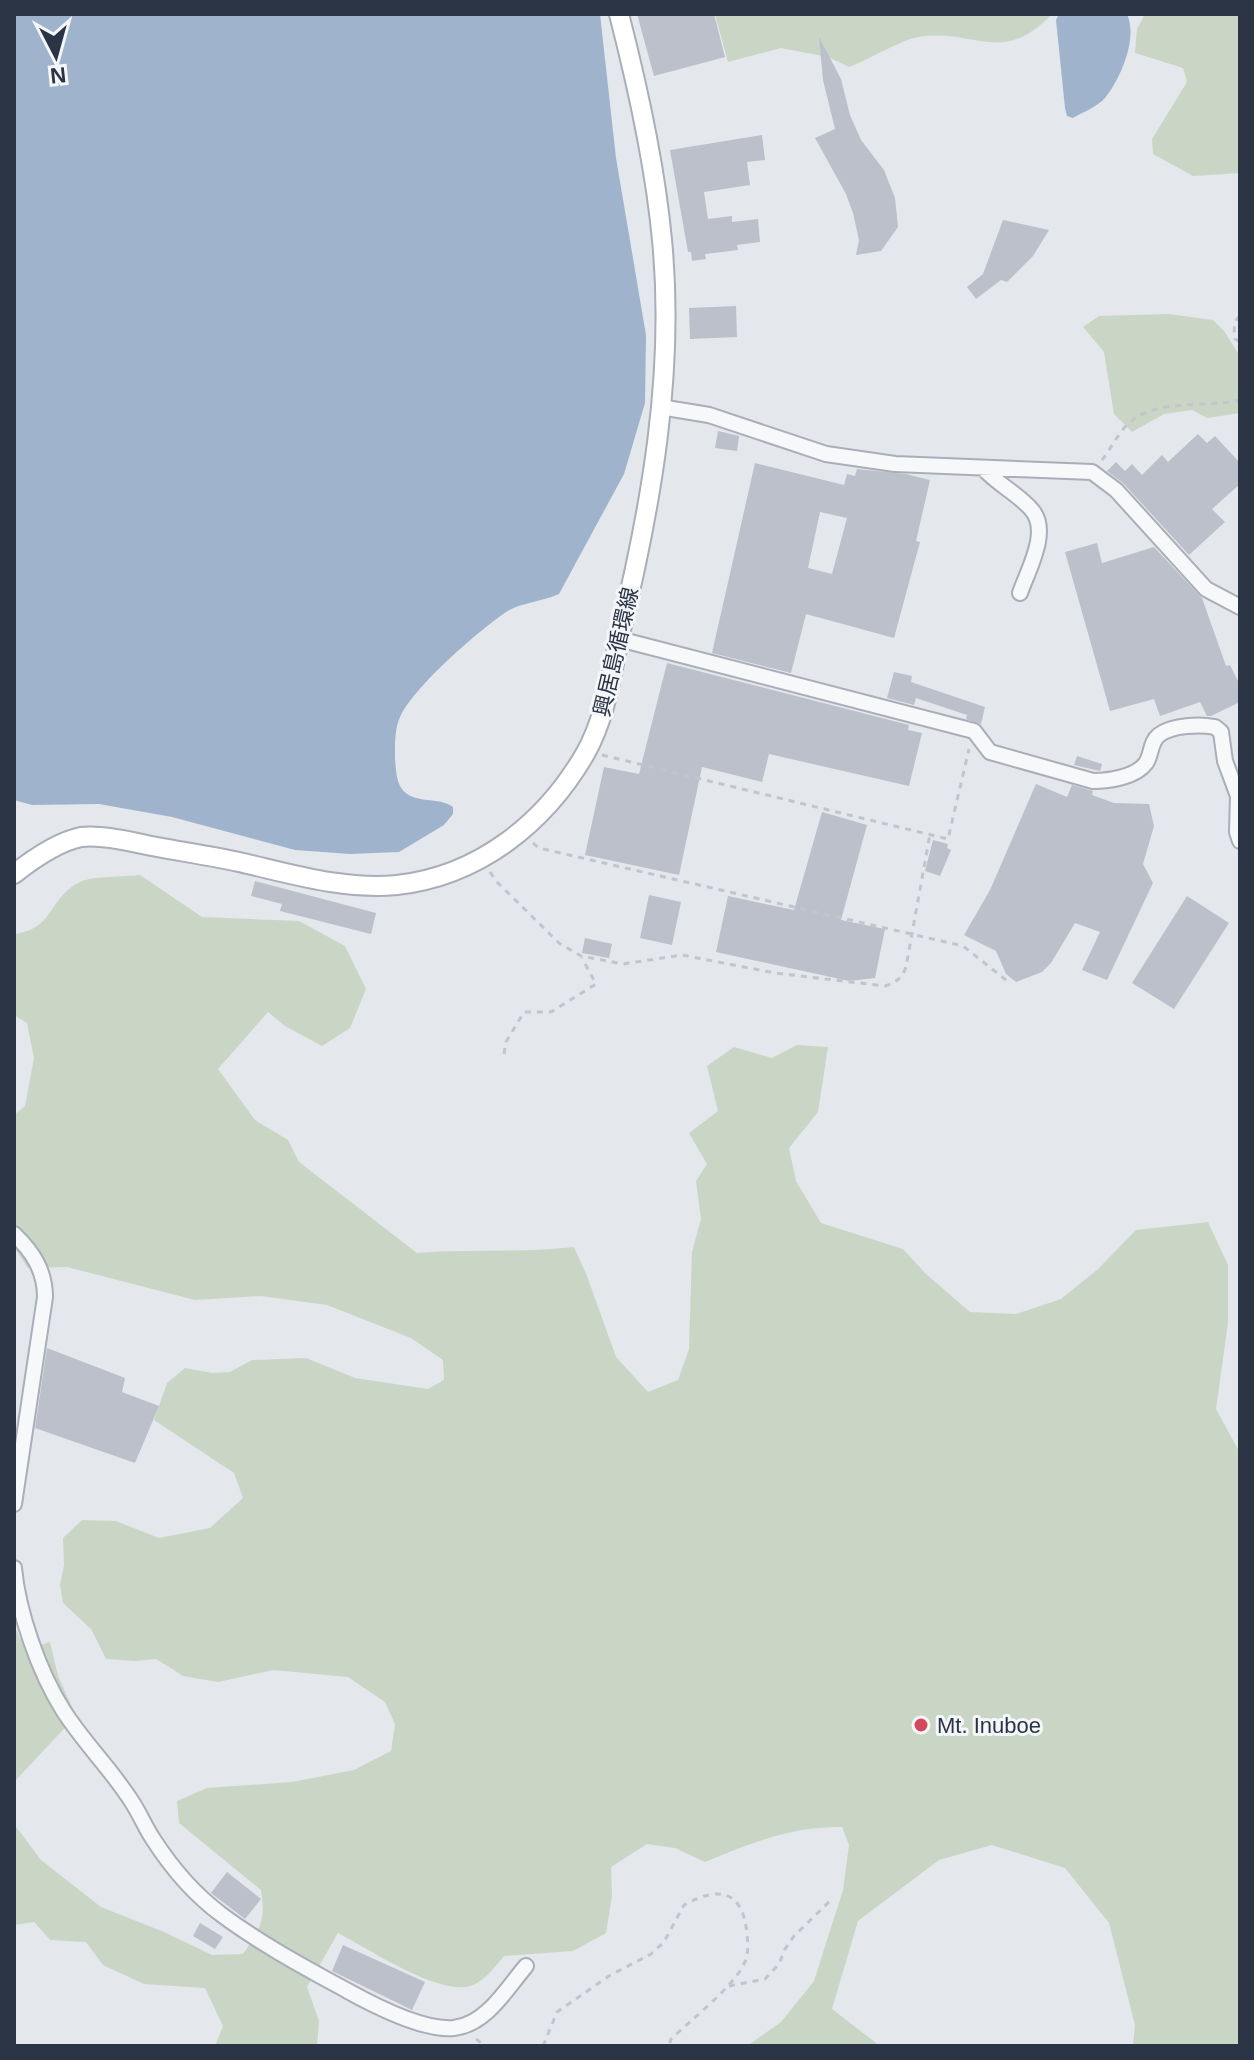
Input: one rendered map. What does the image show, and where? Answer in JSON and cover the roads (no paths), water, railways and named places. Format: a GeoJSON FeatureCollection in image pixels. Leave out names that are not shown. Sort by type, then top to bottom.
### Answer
{"type":"FeatureCollection","features":[{"type":"Feature","properties":{"kind":"main road","name":"興居島循環線"},"geometry":{"type":"LineString","coordinates":[[14,874],[56,846],[83,837],[127,841],[298,877],[366,885],[420,881],[444,875],[482,858],[521,832],[552,802],[587,751],[601,720],[645,521],[660,407],[665,342],[663,242],[639,90],[619,14]]}},
{"type":"Feature","properties":{"kind":"street"},"geometry":{"type":"LineString","coordinates":[[660,407],[709,415],[826,454],[895,464],[1092,472],[1116,490],[1206,589],[1240,607]]}},
{"type":"Feature","properties":{"kind":"street"},"geometry":{"type":"LineString","coordinates":[[983,468],[1033,510],[1039,524],[1035,552],[1020,593]]}},
{"type":"Feature","properties":{"kind":"street"},"geometry":{"type":"LineString","coordinates":[[619,639],[974,731],[990,752],[1093,781],[1107,781],[1135,772],[1145,764],[1153,741],[1170,729],[1215,727],[1221,732],[1225,761],[1238,796],[1237,832],[1240,841]]}},
{"type":"Feature","properties":{"kind":"street"},"geometry":{"type":"LineString","coordinates":[[14,1234],[37,1262],[45,1280],[45,1289],[14,1504]]}},
{"type":"Feature","properties":{"kind":"street"},"geometry":{"type":"LineString","coordinates":[[14,1568],[17,1596],[43,1668],[62,1709],[132,1801],[153,1839],[189,1885],[221,1915],[289,1959],[356,1996],[423,2024],[454,2028],[473,2021],[487,2012],[526,1966]]}},
{"type":"Feature","properties":{"kind":"water"},"geometry":{"type":"Polygon","coordinates":[[[14,14],[600,14],[616,158],[646,335],[645,403],[624,474],[559,594],[512,609],[494,621],[436,672],[403,711],[395,741],[400,786],[413,797],[453,807],[453,814],[444,825],[399,852],[350,854],[295,850],[172,817],[99,804],[32,805],[14,800],[14,14]]]}},
{"type":"Feature","properties":{"kind":"water"},"geometry":{"type":"Polygon","coordinates":[[[1059,14],[1127,14],[1130,24],[1126,58],[1111,90],[1098,104],[1073,118],[1067,116],[1065,108],[1056,20],[1059,14]]]}},
{"type":"Feature","properties":{"kind":"place","name":"Mt. Inuboe"},"geometry":{"type":"Point","coordinates":[921,1725]}}]}
